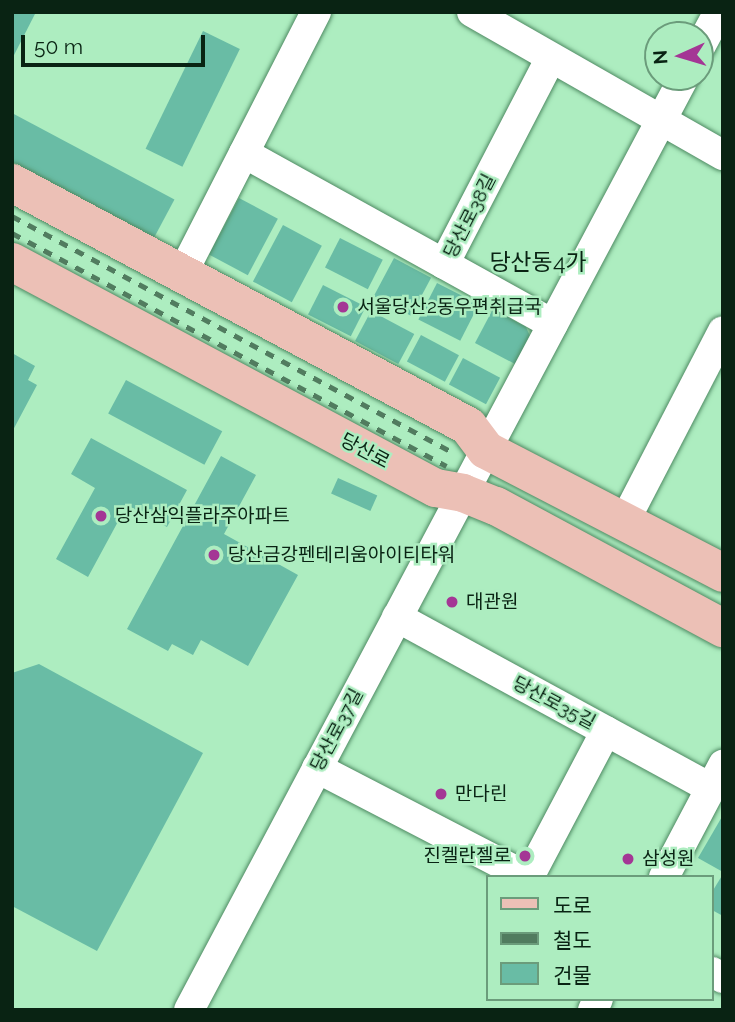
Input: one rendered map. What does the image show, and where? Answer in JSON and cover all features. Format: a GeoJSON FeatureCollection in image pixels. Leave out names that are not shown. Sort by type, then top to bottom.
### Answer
{"type":"FeatureCollection","features":[{"type":"Feature","properties":{"kind":"main road"},"geometry":{"type":"LineString","coordinates":[[12,183],[468,426],[486,450],[634,530],[723,573]]}},
{"type":"Feature","properties":{"kind":"main road","name":"당산로"},"geometry":{"type":"LineString","coordinates":[[12,262],[436,488],[496,506],[723,628]]}},
{"type":"Feature","properties":{"kind":"main road"},"geometry":{"type":"LineString","coordinates":[[593,556],[578,543],[573,531],[580,523],[598,522],[634,530]]}},
{"type":"Feature","properties":{"kind":"street"},"geometry":{"type":"LineString","coordinates":[[182,274],[316,12]]}},
{"type":"Feature","properties":{"kind":"street"},"geometry":{"type":"LineString","coordinates":[[472,12],[723,155]]}},
{"type":"Feature","properties":{"kind":"street","name":"당산로38길"},"geometry":{"type":"LineString","coordinates":[[551,58],[444,264],[553,324]]}},
{"type":"Feature","properties":{"kind":"street"},"geometry":{"type":"LineString","coordinates":[[486,450],[677,91]]}},
{"type":"Feature","properties":{"kind":"street"},"geometry":{"type":"LineString","coordinates":[[244,153],[444,264]]}},
{"type":"Feature","properties":{"kind":"street"},"geometry":{"type":"LineString","coordinates":[[634,530],[723,331]]}},
{"type":"Feature","properties":{"kind":"street","name":"당산로37길"},"geometry":{"type":"LineString","coordinates":[[189,1010],[486,450]]}},
{"type":"Feature","properties":{"kind":"street","name":"당산로35길"},"geometry":{"type":"LineString","coordinates":[[397,618],[607,731],[717,776],[665,875]]}},
{"type":"Feature","properties":{"kind":"street"},"geometry":{"type":"LineString","coordinates":[[529,875],[607,731]]}},
{"type":"Feature","properties":{"kind":"street"},"geometry":{"type":"LineString","coordinates":[[317,768],[524,875]]}},
{"type":"Feature","properties":{"kind":"building"},"geometry":{"type":"Polygon","coordinates":[[[12,12],[36,12],[12,59],[12,12]]]}},
{"type":"Feature","properties":{"kind":"building"},"geometry":{"type":"Polygon","coordinates":[[[203,31],[240,49],[182,167],[146,149],[203,31]]]}},
{"type":"Feature","properties":{"kind":"building"},"geometry":{"type":"Polygon","coordinates":[[[12,113],[174,199],[154,237],[12,162],[12,113]]]}},
{"type":"Feature","properties":{"kind":"building"},"geometry":{"type":"Polygon","coordinates":[[[239,198],[278,219],[248,275],[209,255],[239,198]]]}},
{"type":"Feature","properties":{"kind":"building"},"geometry":{"type":"Polygon","coordinates":[[[283,225],[322,246],[292,302],[253,282],[283,225]]]}},
{"type":"Feature","properties":{"kind":"building"},"geometry":{"type":"Polygon","coordinates":[[[340,238],[383,260],[368,289],[325,267],[340,238]]]}},
{"type":"Feature","properties":{"kind":"building"},"geometry":{"type":"Polygon","coordinates":[[[394,258],[431,278],[411,316],[374,296],[394,258]]]}},
{"type":"Feature","properties":{"kind":"building"},"geometry":{"type":"Polygon","coordinates":[[[437,283],[479,304],[460,341],[418,320],[437,283]]]}},
{"type":"Feature","properties":{"kind":"building"},"geometry":{"type":"Polygon","coordinates":[[[323,285],[366,307],[351,336],[308,314],[323,285]]]}},
{"type":"Feature","properties":{"kind":"building"},"geometry":{"type":"Polygon","coordinates":[[[493,309],[526,327],[530,336],[515,364],[475,343],[493,309]]]}},
{"type":"Feature","properties":{"kind":"building"},"geometry":{"type":"Polygon","coordinates":[[[371,311],[414,334],[398,364],[355,341],[371,311]]]}},
{"type":"Feature","properties":{"kind":"building"},"geometry":{"type":"Polygon","coordinates":[[[421,335],[459,355],[445,382],[407,361],[421,335]]]}},
{"type":"Feature","properties":{"kind":"building"},"geometry":{"type":"Polygon","coordinates":[[[12,353],[35,366],[28,380],[37,385],[12,432],[12,353]]]}},
{"type":"Feature","properties":{"kind":"building"},"geometry":{"type":"Polygon","coordinates":[[[463,358],[500,378],[486,404],[449,384],[463,358]]]}},
{"type":"Feature","properties":{"kind":"building"},"geometry":{"type":"Polygon","coordinates":[[[126,380],[222,431],[204,465],[108,414],[126,380]]]}},
{"type":"Feature","properties":{"kind":"building","name":"당산삼익플라주아파트"},"geometry":{"type":"Polygon","coordinates":[[[91,438],[187,490],[167,527],[127,505],[88,577],[56,559],[95,488],[71,474],[91,438]]]}},
{"type":"Feature","properties":{"kind":"building","name":"당산금강펜테리움아이티타워"},"geometry":{"type":"Polygon","coordinates":[[[221,456],[256,475],[224,534],[298,575],[248,666],[201,640],[193,655],[172,644],[168,651],[127,629],[221,456]]]}},
{"type":"Feature","properties":{"kind":"building"},"geometry":{"type":"Polygon","coordinates":[[[338,478],[377,495],[370,511],[331,494],[338,478]]]}},
{"type":"Feature","properties":{"kind":"building"},"geometry":{"type":"Polygon","coordinates":[[[39,664],[203,753],[97,951],[12,906],[12,673],[39,664]]]}},
{"type":"Feature","properties":{"kind":"building"},"geometry":{"type":"Polygon","coordinates":[[[723,815],[723,872],[698,858],[723,815]]]}},
{"type":"Feature","properties":{"kind":"building"},"geometry":{"type":"Polygon","coordinates":[[[723,874],[723,916],[714,911],[714,889],[723,874]]]}},
{"type":"Feature","properties":{"kind":"railway"},"geometry":{"type":"LineString","coordinates":[[12,216],[454,453]]}},
{"type":"Feature","properties":{"kind":"railway"},"geometry":{"type":"LineString","coordinates":[[12,233],[447,466]]}},
{"type":"Feature","properties":{"kind":"place","name":"서울당산2동우편취급국"},"geometry":{"type":"Point","coordinates":[343,307]}},
{"type":"Feature","properties":{"kind":"place","name":"당산삼익플라주아파트"},"geometry":{"type":"Point","coordinates":[101,516]}},
{"type":"Feature","properties":{"kind":"place","name":"당산금강펜테리움아이티타워"},"geometry":{"type":"Point","coordinates":[214,555]}},
{"type":"Feature","properties":{"kind":"place","name":"대관원"},"geometry":{"type":"Point","coordinates":[452,602]}},
{"type":"Feature","properties":{"kind":"place","name":"만다린"},"geometry":{"type":"Point","coordinates":[441,794]}},
{"type":"Feature","properties":{"kind":"place","name":"진켈란젤로"},"geometry":{"type":"Point","coordinates":[525,856]}},
{"type":"Feature","properties":{"kind":"place","name":"삼성원"},"geometry":{"type":"Point","coordinates":[628,859]}},
{"type":"Feature","properties":{"kind":"district","name":"당산동4가"},"geometry":{"type":"Point","coordinates":[538,262]}}]}
